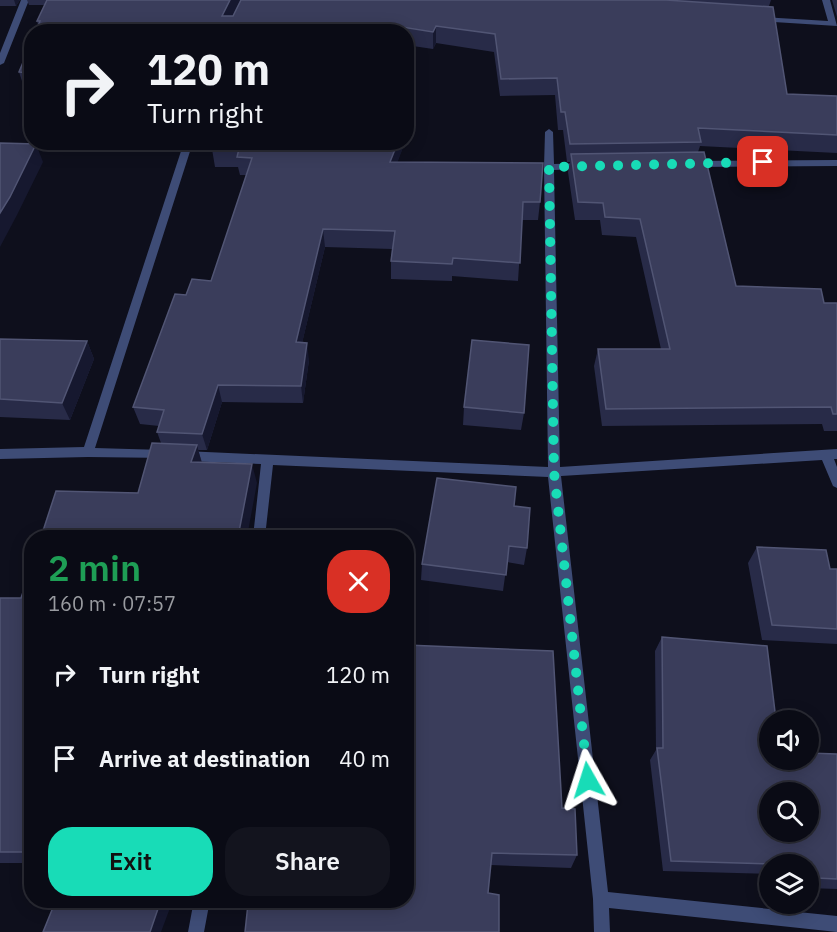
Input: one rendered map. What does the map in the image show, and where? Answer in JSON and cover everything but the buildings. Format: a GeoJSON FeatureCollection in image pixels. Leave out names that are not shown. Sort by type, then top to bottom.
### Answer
{"type":"FeatureCollection","features":[{"type":"Feature","properties":{"kind":"street"},"geometry":{"type":"LineString","coordinates":[[0,63],[25,0]]}},
{"type":"Feature","properties":{"kind":"street"},"geometry":{"type":"LineString","coordinates":[[749,19],[835,24],[826,0]]}},
{"type":"Feature","properties":{"kind":"street"},"geometry":{"type":"LineString","coordinates":[[549,132],[554,472],[601,899],[602,932]]}},
{"type":"Feature","properties":{"kind":"street"},"geometry":{"type":"LineString","coordinates":[[88,452],[186,150]]}},
{"type":"Feature","properties":{"kind":"street"},"geometry":{"type":"LineString","coordinates":[[680,164],[837,163]]}},
{"type":"Feature","properties":{"kind":"street"},"geometry":{"type":"LineString","coordinates":[[549,167],[597,166]]}},
{"type":"Feature","properties":{"kind":"street"},"geometry":{"type":"LineString","coordinates":[[0,454],[88,452],[554,472],[831,454],[837,483]]}},
{"type":"Feature","properties":{"kind":"street"},"geometry":{"type":"LineString","coordinates":[[260,530],[267,460]]}},
{"type":"Feature","properties":{"kind":"street"},"geometry":{"type":"LineString","coordinates":[[601,899],[837,924]]}},
{"type":"Feature","properties":{"kind":"street"},"geometry":{"type":"LineString","coordinates":[[196,932],[200,908]]}},
{"type":"Feature","properties":{"kind":"route"},"geometry":{"type":"LineString","coordinates":[[588,780],[554,472],[549,167],[763,162]]}}]}
